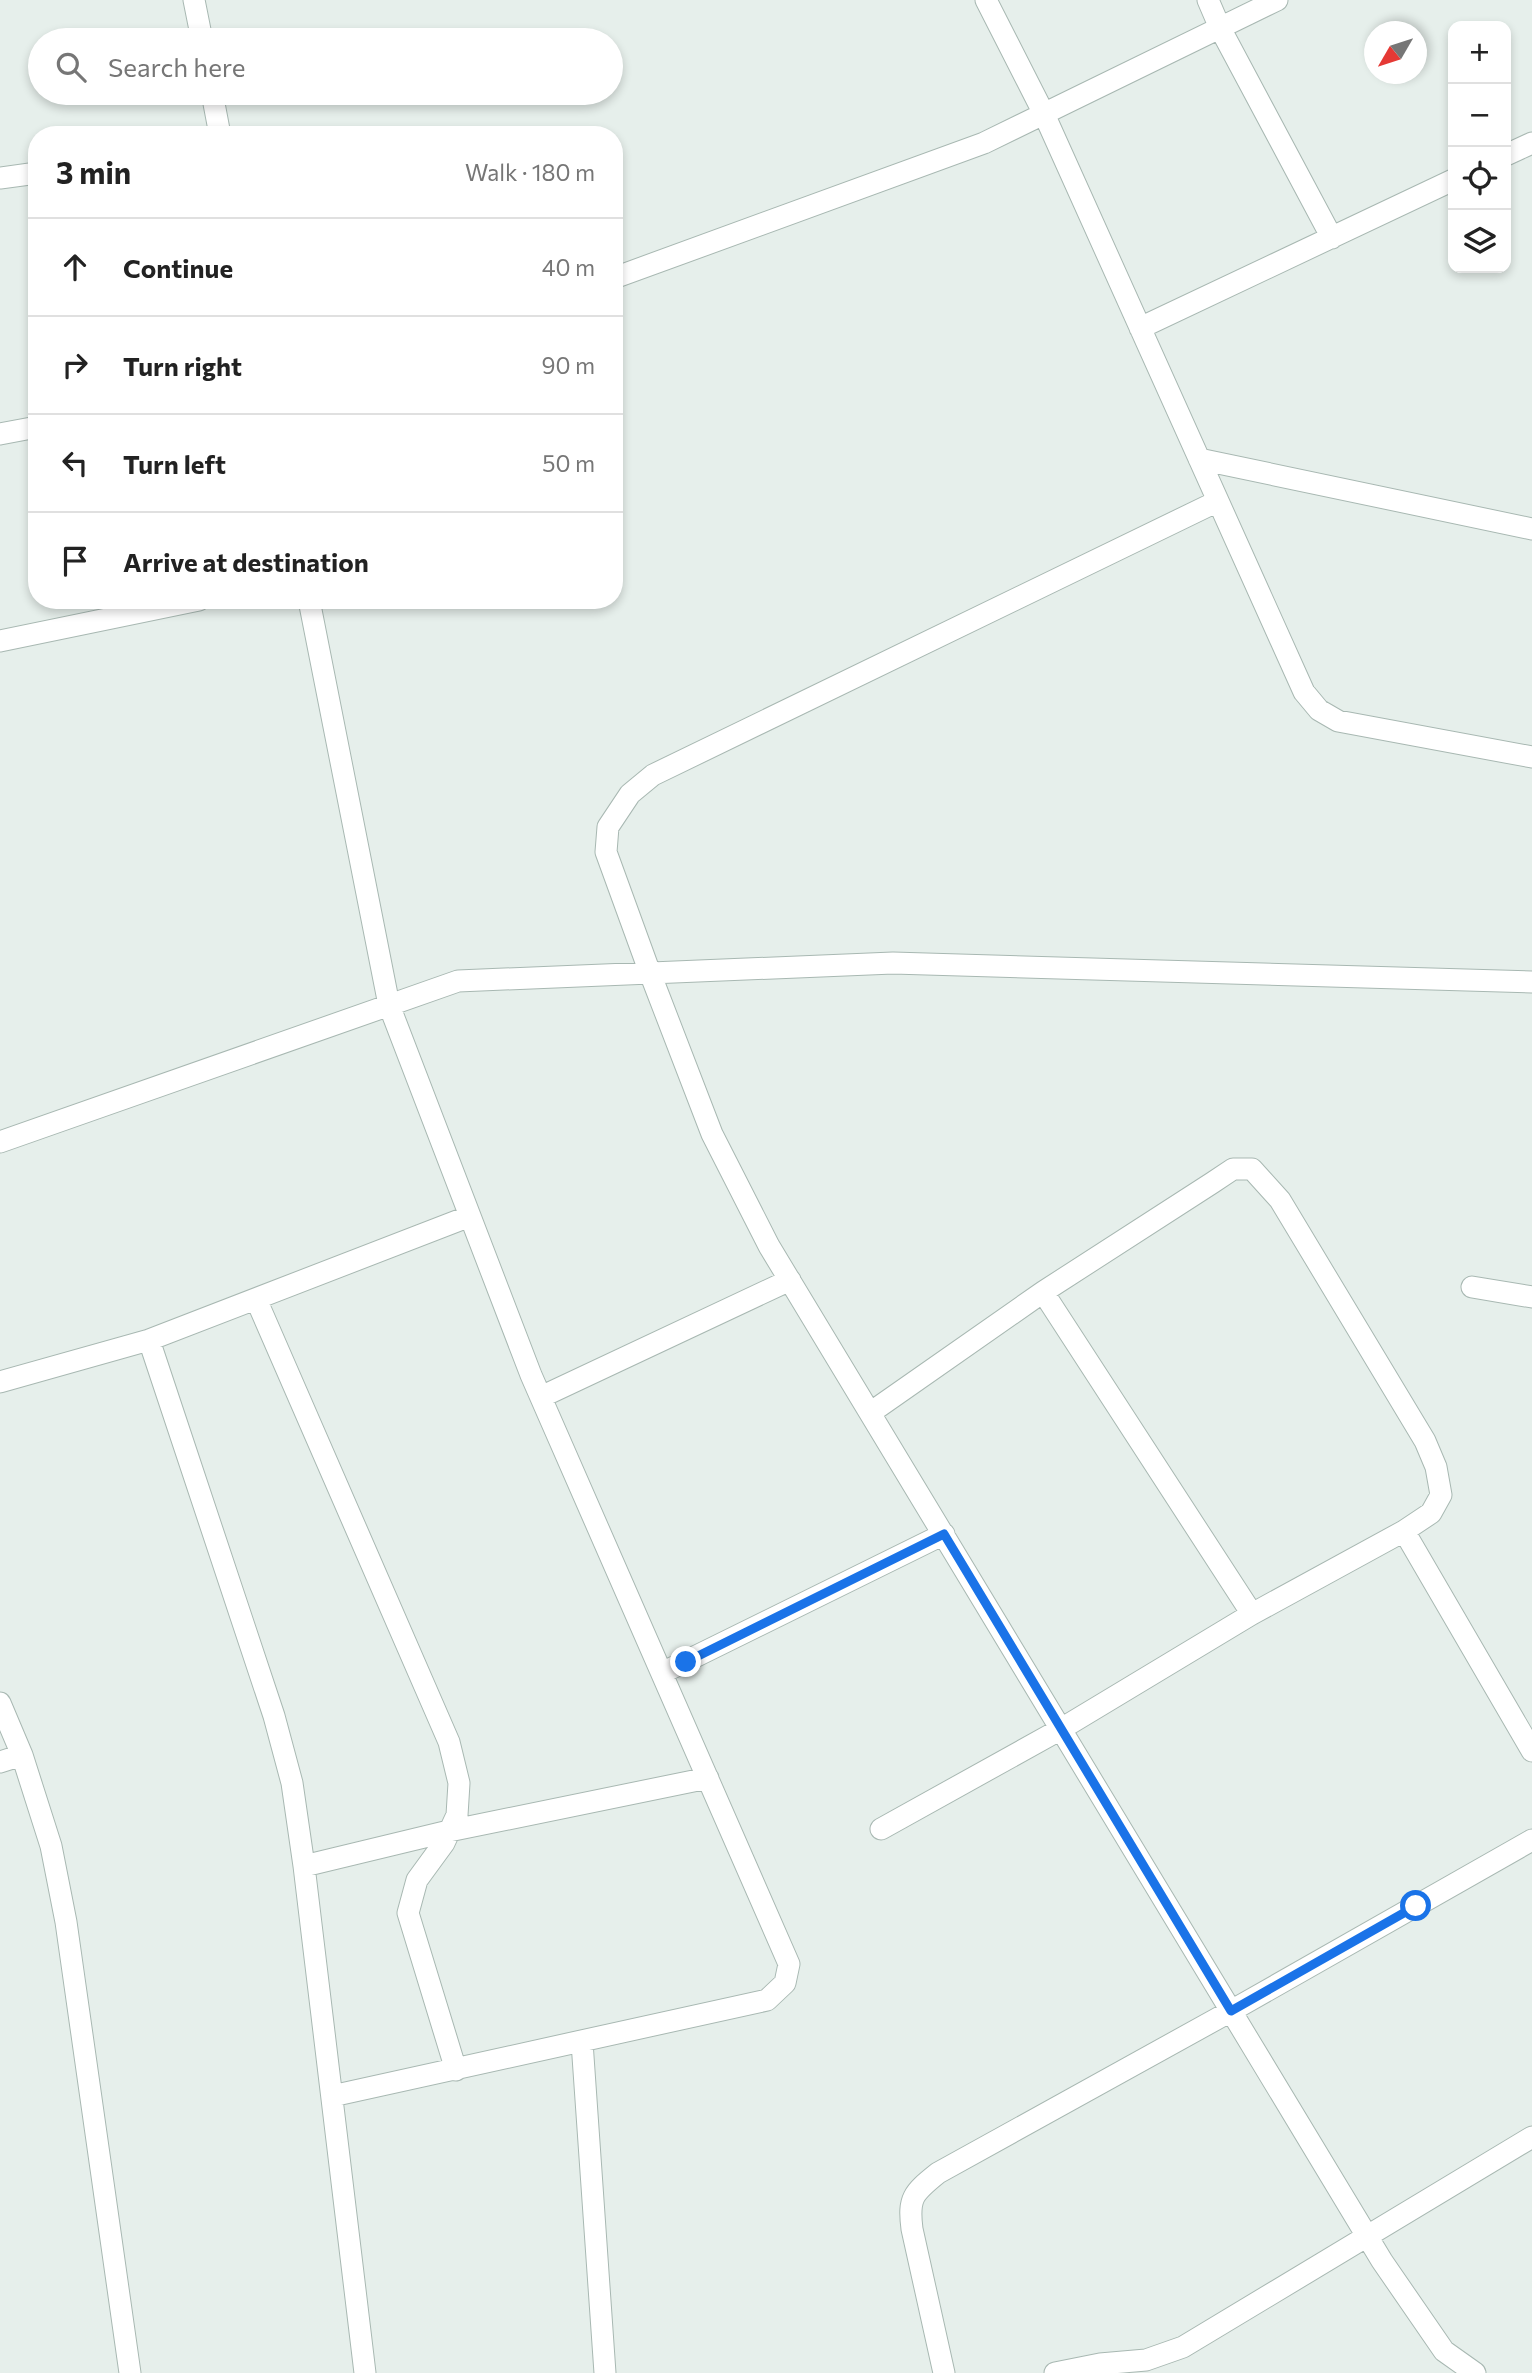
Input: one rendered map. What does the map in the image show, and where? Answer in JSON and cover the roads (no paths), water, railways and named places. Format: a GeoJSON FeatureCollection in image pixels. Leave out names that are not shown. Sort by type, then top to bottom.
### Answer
{"type":"FeatureCollection","features":[{"type":"Feature","properties":{"kind":"street"},"geometry":{"type":"LineString","coordinates":[[194,0],[200,28]]}},
{"type":"Feature","properties":{"kind":"street"},"geometry":{"type":"LineString","coordinates":[[986,0],[1044,114],[1304,692],[1319,710],[1338,722],[1532,757]]}},
{"type":"Feature","properties":{"kind":"street"},"geometry":{"type":"LineString","coordinates":[[1208,0],[1220,28],[1332,238]]}},
{"type":"Feature","properties":{"kind":"street"},"geometry":{"type":"LineString","coordinates":[[623,275],[984,143],[1277,0]]}},
{"type":"Feature","properties":{"kind":"street"},"geometry":{"type":"LineString","coordinates":[[214,105],[218,126]]}},
{"type":"Feature","properties":{"kind":"street"},"geometry":{"type":"LineString","coordinates":[[1511,153],[1532,143]]}},
{"type":"Feature","properties":{"kind":"street"},"geometry":{"type":"LineString","coordinates":[[0,178],[28,174]]}},
{"type":"Feature","properties":{"kind":"street"},"geometry":{"type":"LineString","coordinates":[[1140,328],[1448,182]]}},
{"type":"Feature","properties":{"kind":"street"},"geometry":{"type":"LineString","coordinates":[[0,435],[28,429]]}},
{"type":"Feature","properties":{"kind":"street"},"geometry":{"type":"LineString","coordinates":[[1199,459],[1532,529]]}},
{"type":"Feature","properties":{"kind":"street"},"geometry":{"type":"LineString","coordinates":[[1218,501],[653,775],[630,794],[608,827],[606,852],[712,1133],[769,1246],[1367,2236],[1444,2351],[1475,2373]]}},
{"type":"Feature","properties":{"kind":"street"},"geometry":{"type":"LineString","coordinates":[[0,640],[154,609]]}},
{"type":"Feature","properties":{"kind":"street"},"geometry":{"type":"LineString","coordinates":[[311,609],[389,1004],[541,1397],[789,1964],[785,1983],[767,2000],[332,2096]]}},
{"type":"Feature","properties":{"kind":"street"},"geometry":{"type":"LineString","coordinates":[[0,1142],[458,981],[893,963],[1532,982]]}},
{"type":"Feature","properties":{"kind":"street"},"geometry":{"type":"LineString","coordinates":[[870,1413],[1043,1292],[1233,1169],[1252,1169],[1280,1200],[1425,1441],[1436,1467],[1441,1495],[1431,1513],[1404,1531],[1252,1614],[1061,1730],[881,1829]]}},
{"type":"Feature","properties":{"kind":"street"},"geometry":{"type":"LineString","coordinates":[[0,1382],[149,1340],[470,1216]]}},
{"type":"Feature","properties":{"kind":"street"},"geometry":{"type":"LineString","coordinates":[[541,1397],[790,1280]]}},
{"type":"Feature","properties":{"kind":"street"},"geometry":{"type":"LineString","coordinates":[[1472,1287],[1532,1297]]}},
{"type":"Feature","properties":{"kind":"street"},"geometry":{"type":"LineString","coordinates":[[1043,1292],[1252,1614]]}},
{"type":"Feature","properties":{"kind":"street"},"geometry":{"type":"LineString","coordinates":[[256,1299],[449,1742],[459,1783],[457,1815],[444,1843],[417,1880],[408,1913],[456,2070]]}},
{"type":"Feature","properties":{"kind":"street"},"geometry":{"type":"LineString","coordinates":[[149,1340],[274,1716],[292,1783],[365,2373]]}},
{"type":"Feature","properties":{"kind":"street"},"geometry":{"type":"LineString","coordinates":[[1404,1531],[1532,1751]]}},
{"type":"Feature","properties":{"kind":"street"},"geometry":{"type":"LineString","coordinates":[[662,1673],[944,1534]]}},
{"type":"Feature","properties":{"kind":"street"},"geometry":{"type":"LineString","coordinates":[[0,1703],[22,1755],[51,1846],[66,1922],[130,2373]]}},
{"type":"Feature","properties":{"kind":"street"},"geometry":{"type":"LineString","coordinates":[[0,1762],[22,1755]]}},
{"type":"Feature","properties":{"kind":"street"},"geometry":{"type":"LineString","coordinates":[[304,1866],[449,1831],[708,1777]]}},
{"type":"Feature","properties":{"kind":"street"},"geometry":{"type":"LineString","coordinates":[[944,2373],[912,2230],[909,2207],[916,2190],[938,2173],[1532,1840]]}},
{"type":"Feature","properties":{"kind":"street"},"geometry":{"type":"LineString","coordinates":[[582,2042],[606,2373]]}},
{"type":"Feature","properties":{"kind":"street"},"geometry":{"type":"LineString","coordinates":[[1055,2373],[1100,2364],[1146,2360],[1183,2347],[1532,2137]]}}]}
